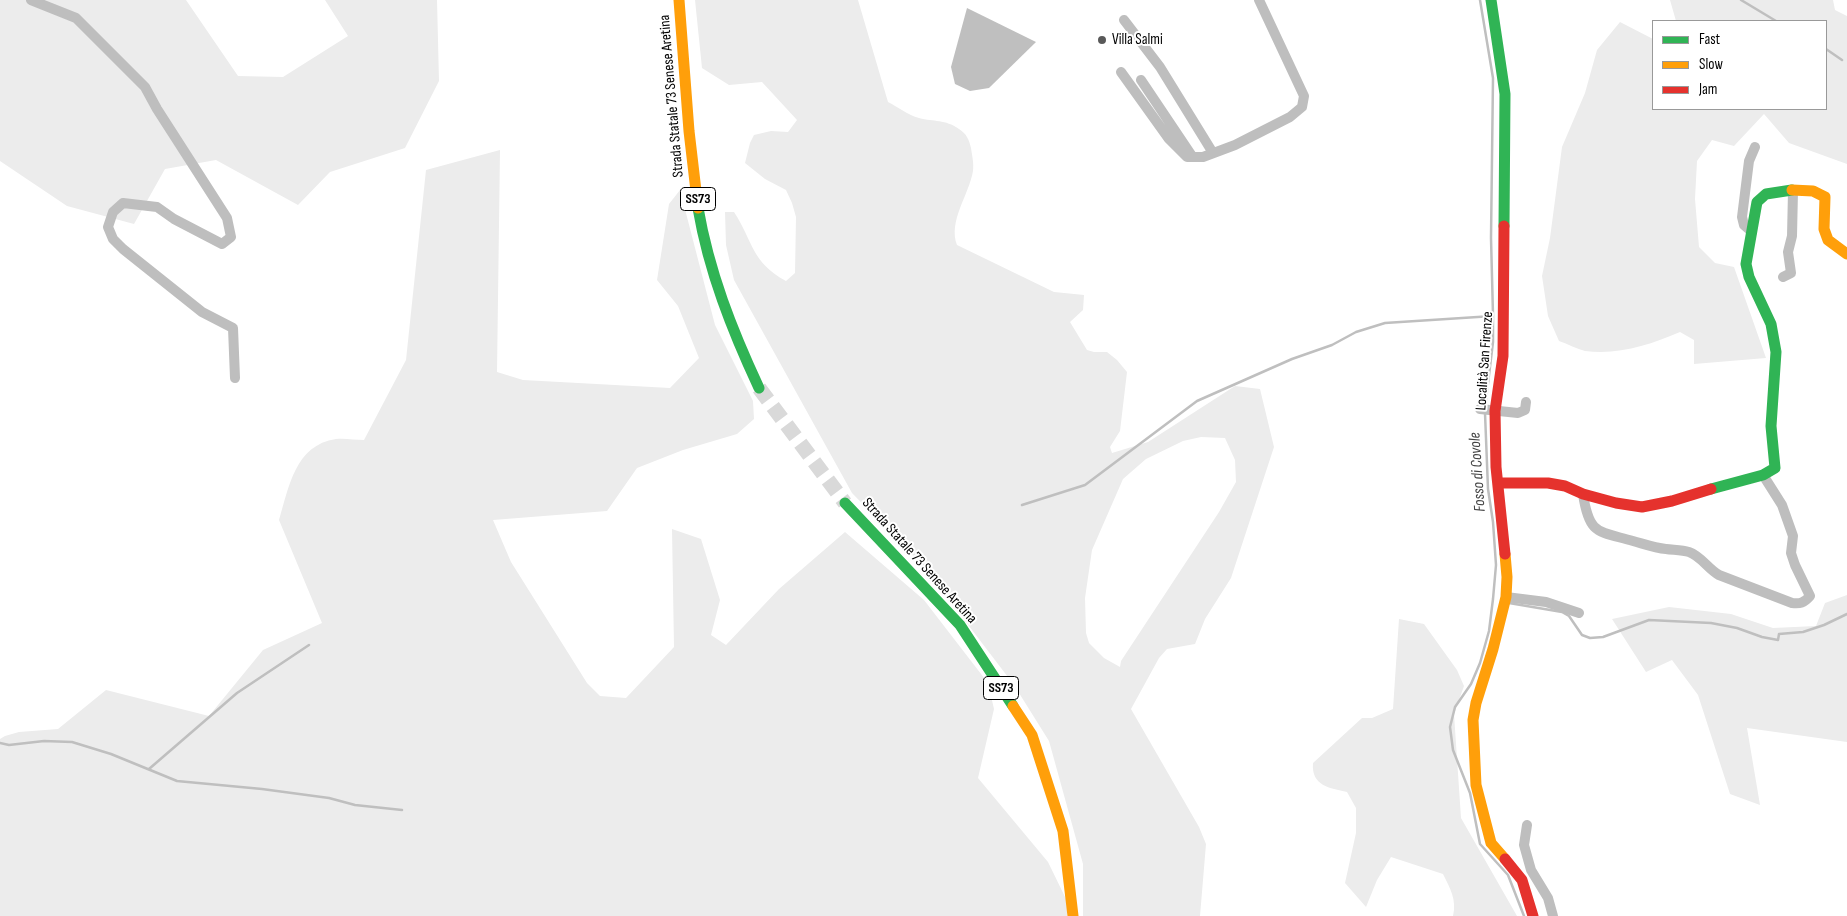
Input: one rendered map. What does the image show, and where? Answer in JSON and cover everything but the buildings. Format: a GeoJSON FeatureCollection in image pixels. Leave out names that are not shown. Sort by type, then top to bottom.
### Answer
{"type":"FeatureCollection","features":[{"type":"Feature","properties":{"kind":"street"},"geometry":{"type":"LineString","coordinates":[[31,0],[76,18],[145,87],[157,109],[227,218],[231,237],[222,244],[174,219],[157,207],[139,204],[123,203],[114,212],[108,227],[113,239],[123,249],[202,312],[233,328],[235,378]]}},
{"type":"Feature","properties":{"kind":"street","name":"Strada Statale 73 Senese Aretina"},"geometry":{"type":"LineString","coordinates":[[679,0],[694,182],[709,261],[733,330],[759,388]]}},
{"type":"Feature","properties":{"kind":"street"},"geometry":{"type":"LineString","coordinates":[[1122,72],[1168,139],[1187,158],[1203,157],[1214,153],[1290,117],[1302,108],[1304,96],[1259,0]]}},
{"type":"Feature","properties":{"kind":"street","name":"Località San Firenze"},"geometry":{"type":"LineString","coordinates":[[1491,0],[1505,94],[1504,356],[1488,410],[1507,562],[1506,598],[1493,649],[1476,703],[1473,720],[1476,785],[1491,842],[1522,880],[1533,916]]}},
{"type":"Feature","properties":{"kind":"street"},"geometry":{"type":"LineString","coordinates":[[1124,20],[1160,67],[1214,153]]}},
{"type":"Feature","properties":{"kind":"street"},"geometry":{"type":"LineString","coordinates":[[1141,80],[1192,157]]}},
{"type":"Feature","properties":{"kind":"street"},"geometry":{"type":"LineString","coordinates":[[1752,232],[1744,225],[1742,218],[1749,161],[1755,147]]}},
{"type":"Feature","properties":{"kind":"street"},"geometry":{"type":"LineString","coordinates":[[1498,483],[1548,483],[1565,486],[1583,494],[1616,503],[1642,507],[1672,501],[1763,475],[1774,468],[1775,455],[1771,426],[1776,352],[1771,324],[1749,276],[1746,264],[1757,202],[1766,194],[1772,192],[1808,189],[1821,193],[1825,197],[1824,229],[1828,240],[1847,254]]}},
{"type":"Feature","properties":{"kind":"street"},"geometry":{"type":"LineString","coordinates":[[1783,277],[1791,273],[1788,252],[1792,236],[1793,191]]}},
{"type":"Feature","properties":{"kind":"street"},"geometry":{"type":"LineString","coordinates":[[1488,410],[1518,414],[1524,410],[1526,402]]}},
{"type":"Feature","properties":{"kind":"street"},"geometry":{"type":"LineString","coordinates":[[1583,494],[1586,515],[1595,528],[1607,535],[1664,549],[1689,552],[1700,558],[1712,572],[1792,603],[1800,604],[1810,596],[1791,553],[1793,536],[1782,505],[1763,475]]}},
{"type":"Feature","properties":{"kind":"street","name":"Strada Statale 73 Senese Aretina"},"geometry":{"type":"LineString","coordinates":[[846,503],[960,626],[1032,735],[1064,832],[1073,916]]}},
{"type":"Feature","properties":{"kind":"street"},"geometry":{"type":"LineString","coordinates":[[1506,598],[1546,602],[1578,613]]}},
{"type":"Feature","properties":{"kind":"street"},"geometry":{"type":"LineString","coordinates":[[1527,825],[1524,846],[1532,870],[1548,898],[1553,916]]}},
{"type":"Feature","properties":{"kind":"shaded area"},"geometry":{"type":"Polygon","coordinates":[[[0,0],[186,0],[238,76],[283,77],[348,36],[325,0],[437,0],[439,81],[405,148],[330,172],[298,205],[216,160],[165,169],[134,224],[67,206],[0,161],[0,0]]]}},
{"type":"Feature","properties":{"kind":"shaded area"},"geometry":{"type":"Polygon","coordinates":[[[695,0],[858,0],[888,102],[915,117],[944,122],[954,126],[964,133],[968,140],[971,148],[973,171],[957,217],[955,236],[957,245],[1054,292],[1084,295],[1083,310],[1070,322],[1087,350],[1107,352],[1127,372],[1120,431],[1110,447],[1112,453],[1148,442],[1235,386],[1260,389],[1274,447],[1231,578],[1205,619],[1195,644],[1167,649],[1159,658],[1131,709],[1199,827],[1206,844],[1200,916],[1083,916],[1083,864],[1049,741],[1014,685],[924,567],[852,493],[734,280],[726,245],[725,212],[734,212],[759,258],[774,274],[786,281],[795,273],[796,217],[792,203],[786,190],[765,179],[745,163],[754,135],[771,131],[788,132],[797,120],[762,82],[729,85],[702,68],[695,0]],[[1201,437],[1183,441],[1146,459],[1123,479],[1092,550],[1085,598],[1086,633],[1089,643],[1104,658],[1120,667],[1121,661],[1219,512],[1236,482],[1235,460],[1225,438],[1201,437]]]}},
{"type":"Feature","properties":{"kind":"shaded area"},"geometry":{"type":"Polygon","coordinates":[[[1670,0],[1833,0],[1835,10],[1847,16],[1847,164],[1789,143],[1764,114],[1734,146],[1712,140],[1697,161],[1695,199],[1699,247],[1715,263],[1734,267],[1766,358],[1694,364],[1694,340],[1680,332],[1634,348],[1610,352],[1585,351],[1559,341],[1548,316],[1542,276],[1550,238],[1562,147],[1585,93],[1597,50],[1620,22],[1652,38],[1652,110],[1827,110],[1827,20],[1676,20],[1670,0]]]}},
{"type":"Feature","properties":{"kind":"shaded area"},"geometry":{"type":"Polygon","coordinates":[[[967,8],[1036,42],[989,88],[970,91],[955,84],[951,67],[967,8]]]}},
{"type":"Feature","properties":{"kind":"shaded area"},"geometry":{"type":"Polygon","coordinates":[[[500,150],[497,372],[523,380],[670,388],[699,358],[678,306],[657,280],[669,204],[680,190],[715,325],[753,401],[754,419],[737,434],[683,450],[637,468],[607,511],[493,520],[511,562],[587,683],[600,696],[626,698],[674,647],[672,529],[701,539],[720,600],[711,635],[726,645],[779,589],[845,532],[924,600],[988,683],[994,709],[978,778],[1048,862],[1067,901],[1067,916],[0,916],[0,739],[19,732],[58,729],[106,690],[209,716],[263,650],[322,623],[279,520],[286,494],[296,469],[311,450],[322,443],[336,439],[364,440],[406,360],[426,170],[500,150]]]}},
{"type":"Feature","properties":{"kind":"shaded area"},"geometry":{"type":"Polygon","coordinates":[[[1847,595],[1847,742],[1747,728],[1760,805],[1730,794],[1698,695],[1672,660],[1646,672],[1612,619],[1669,607],[1731,614],[1773,628],[1816,626],[1825,603],[1847,595]]]}},
{"type":"Feature","properties":{"kind":"shaded area"},"geometry":{"type":"Polygon","coordinates":[[[1399,619],[1424,624],[1457,670],[1464,686],[1454,714],[1461,818],[1517,916],[1453,916],[1453,899],[1443,874],[1391,857],[1377,880],[1366,907],[1345,883],[1356,833],[1356,808],[1347,792],[1328,787],[1318,781],[1313,771],[1313,763],[1362,718],[1372,718],[1393,709],[1399,619]]]}},
{"type":"Feature","properties":{"kind":"waterway","name":"Fosso di Covole"},"geometry":{"type":"LineString","coordinates":[[1480,0],[1493,78],[1491,238],[1493,342],[1485,408]]}},
{"type":"Feature","properties":{"kind":"waterway"},"geometry":{"type":"LineString","coordinates":[[1741,0],[1774,20]]}},
{"type":"Feature","properties":{"kind":"waterway"},"geometry":{"type":"LineString","coordinates":[[1827,50],[1842,60]]}},
{"type":"Feature","properties":{"kind":"waterway"},"geometry":{"type":"LineString","coordinates":[[1022,505],[1085,485],[1197,401],[1292,359],[1332,345],[1356,332],[1385,323],[1493,316]]}},
{"type":"Feature","properties":{"kind":"waterway","name":"Fosso di Covole"},"geometry":{"type":"LineString","coordinates":[[1485,413],[1488,489],[1493,522],[1496,565],[1493,599],[1489,631],[1480,663],[1471,684],[1455,707],[1450,727],[1453,750],[1470,793],[1480,844],[1508,875],[1524,916]]}},
{"type":"Feature","properties":{"kind":"waterway"},"geometry":{"type":"LineString","coordinates":[[1509,603],[1562,612],[1569,616],[1582,635],[1590,638],[1603,637],[1649,620],[1711,623],[1737,628],[1762,637],[1778,640],[1779,634],[1803,632],[1847,614]]}},
{"type":"Feature","properties":{"kind":"waterway"},"geometry":{"type":"LineString","coordinates":[[149,769],[237,693],[309,645]]}},
{"type":"Feature","properties":{"kind":"waterway"},"geometry":{"type":"LineString","coordinates":[[0,743],[9,745],[44,741],[72,742],[111,754],[177,781],[262,789],[329,798],[355,805],[402,810]]}},
{"type":"Feature","properties":{"kind":"tunnel"},"geometry":{"type":"LineString","coordinates":[[759,388],[845,503]]}},
{"type":"Feature","properties":{"kind":"traffic: fast"},"geometry":{"type":"LineString","coordinates":[[1491,0],[1505,94],[1504,226]]}},
{"type":"Feature","properties":{"kind":"traffic: fast"},"geometry":{"type":"LineString","coordinates":[[1711,489],[1763,475],[1775,468],[1771,426],[1776,352],[1771,324],[1749,277],[1746,264],[1757,202],[1766,194],[1792,190]]}},
{"type":"Feature","properties":{"kind":"traffic: fast"},"geometry":{"type":"LineString","coordinates":[[698,208],[708,255],[722,300],[759,388]]}},
{"type":"Feature","properties":{"kind":"traffic: fast"},"geometry":{"type":"LineString","coordinates":[[845,503],[960,625],[1013,706]]}},
{"type":"Feature","properties":{"kind":"traffic: slow"},"geometry":{"type":"LineString","coordinates":[[679,0],[689,131],[698,208]]}},
{"type":"Feature","properties":{"kind":"traffic: slow"},"geometry":{"type":"LineString","coordinates":[[1792,190],[1813,191],[1825,197],[1824,229],[1828,240],[1847,254]]}},
{"type":"Feature","properties":{"kind":"traffic: slow"},"geometry":{"type":"LineString","coordinates":[[1505,554],[1506,597],[1493,649],[1476,703],[1473,720],[1476,785],[1491,843],[1505,859]]}},
{"type":"Feature","properties":{"kind":"traffic: slow"},"geometry":{"type":"LineString","coordinates":[[1013,706],[1032,735],[1063,831],[1073,916]]}},
{"type":"Feature","properties":{"kind":"traffic: jam"},"geometry":{"type":"LineString","coordinates":[[1504,226],[1503,356],[1495,411],[1496,467],[1505,554]]}},
{"type":"Feature","properties":{"kind":"traffic: jam"},"geometry":{"type":"LineString","coordinates":[[1498,483],[1548,483],[1565,486],[1583,494],[1616,503],[1642,507],[1672,501],[1711,489]]}},
{"type":"Feature","properties":{"kind":"traffic: jam"},"geometry":{"type":"LineString","coordinates":[[1505,859],[1522,880],[1533,916]]}},
{"type":"Feature","properties":{"kind":"place","name":"Villa Salmi"},"geometry":{"type":"Point","coordinates":[1102,40]}}]}
